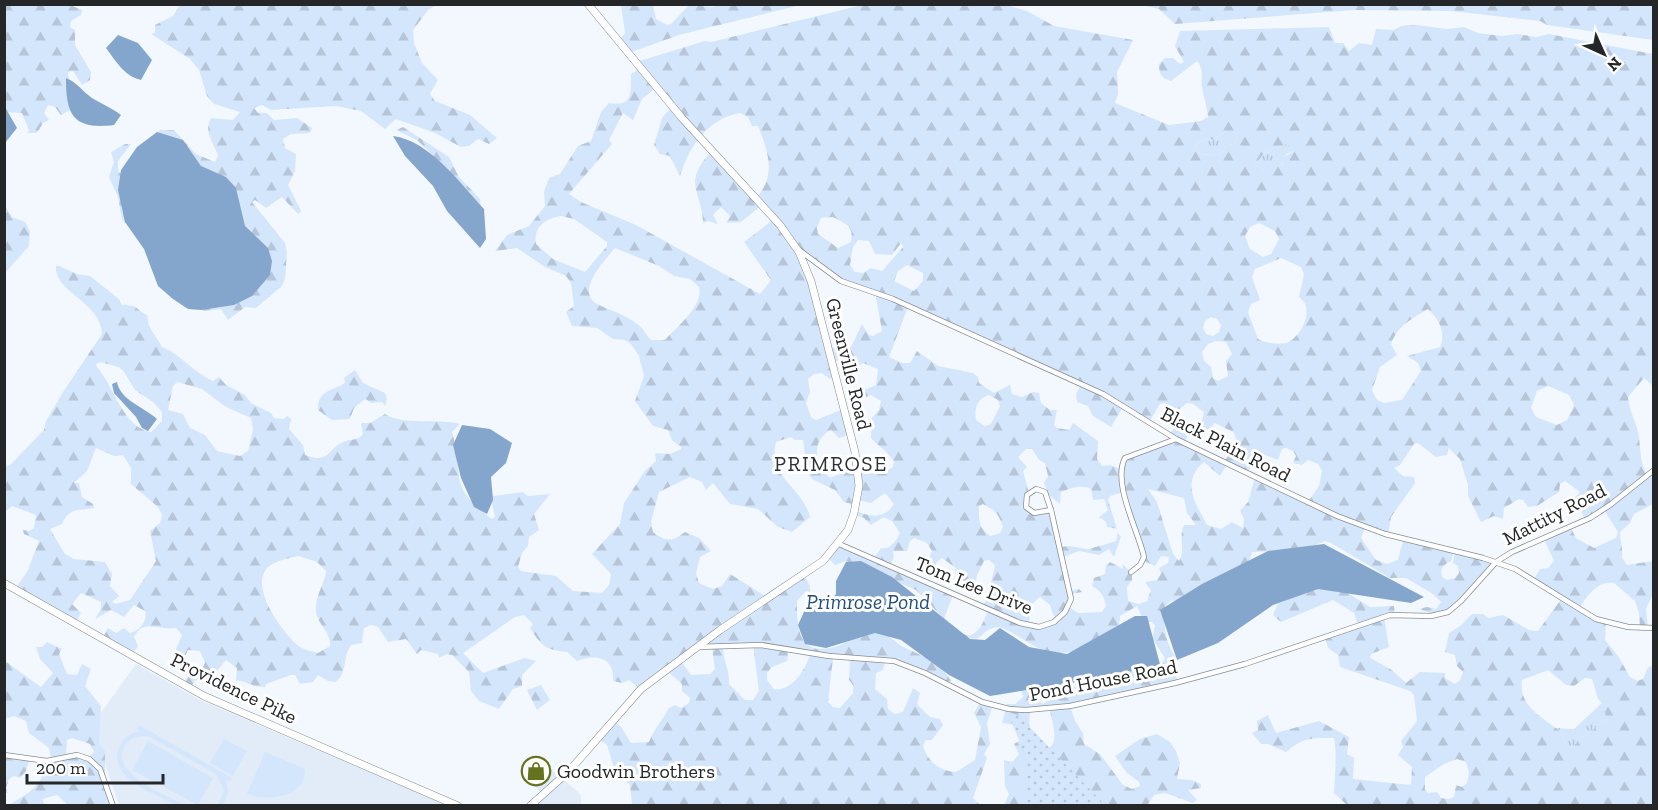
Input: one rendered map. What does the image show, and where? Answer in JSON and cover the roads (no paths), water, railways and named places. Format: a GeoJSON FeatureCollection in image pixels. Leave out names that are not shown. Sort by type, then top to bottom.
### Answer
{"type":"FeatureCollection","features":[{"type":"Feature","properties":{"kind":"main road","name":"Greenville Road"},"geometry":{"type":"LineString","coordinates":[[530,806],[569,771],[641,689],[695,647],[810,572],[838,544],[854,513],[858,471],[811,281],[798,249],[780,225],[682,117],[588,4]]}},
{"type":"Feature","properties":{"kind":"main road","name":"Providence Pike"},"geometry":{"type":"LineString","coordinates":[[4,583],[204,696],[458,806]]}},
{"type":"Feature","properties":{"kind":"street","name":"Black Plain Road"},"geometry":{"type":"LineString","coordinates":[[798,249],[841,281],[894,299],[1095,390],[1176,439],[1354,523],[1385,534],[1496,562],[1531,578],[1596,619],[1628,627],[1653,628]]}},
{"type":"Feature","properties":{"kind":"street"},"geometry":{"type":"LineString","coordinates":[[1131,572],[1140,565],[1144,557],[1121,482],[1120,466],[1125,458],[1176,439]]}},
{"type":"Feature","properties":{"kind":"street","name":"Mattity Road"},"geometry":{"type":"LineString","coordinates":[[1496,562],[1512,552],[1590,518],[1653,470]]}},
{"type":"Feature","properties":{"kind":"street","name":"Tom Lee Drive"},"geometry":{"type":"LineString","coordinates":[[838,544],[1000,615],[1040,627],[1054,622],[1065,612],[1071,599],[1051,510],[1045,492],[1033,490],[1025,498],[1026,507],[1032,512],[1051,510]]}},
{"type":"Feature","properties":{"kind":"street","name":"Pond House Road"},"geometry":{"type":"LineString","coordinates":[[695,647],[761,645],[829,656],[894,661],[925,673],[982,702],[1009,709],[1049,709],[1175,683],[1235,666],[1390,615],[1431,616],[1448,612],[1496,562]]}},
{"type":"Feature","properties":{"kind":"street"},"geometry":{"type":"LineString","coordinates":[[4,755],[47,761],[77,755],[89,759],[100,769],[114,806]]}},
{"type":"Feature","properties":{"kind":"water"},"geometry":{"type":"Polygon","coordinates":[[[118,35],[138,43],[152,60],[141,80],[125,72],[106,48],[118,35]]]}},
{"type":"Feature","properties":{"kind":"water"},"geometry":{"type":"Polygon","coordinates":[[[66,78],[92,98],[121,115],[114,125],[89,125],[74,117],[68,101],[66,78]]]}},
{"type":"Feature","properties":{"kind":"water"},"geometry":{"type":"Polygon","coordinates":[[[5,107],[17,128],[4,143],[5,107]]]}},
{"type":"Feature","properties":{"kind":"water"},"geometry":{"type":"Polygon","coordinates":[[[157,132],[183,140],[201,166],[226,177],[236,188],[245,226],[268,248],[272,261],[270,275],[252,296],[234,305],[201,310],[188,309],[158,286],[144,249],[125,222],[118,190],[121,170],[137,147],[157,132]]]}},
{"type":"Feature","properties":{"kind":"water"},"geometry":{"type":"Polygon","coordinates":[[[393,136],[407,140],[432,154],[484,209],[486,239],[480,248],[447,211],[433,186],[405,156],[393,136]]]}},
{"type":"Feature","properties":{"kind":"water"},"geometry":{"type":"Polygon","coordinates":[[[117,382],[123,394],[157,419],[148,431],[142,428],[136,417],[114,393],[112,384],[117,382]]]}},
{"type":"Feature","properties":{"kind":"water"},"geometry":{"type":"Polygon","coordinates":[[[462,425],[490,429],[512,443],[506,463],[491,477],[493,500],[487,514],[474,507],[461,478],[453,445],[462,425]]]}},
{"type":"Feature","properties":{"kind":"water"},"geometry":{"type":"Polygon","coordinates":[[[1324,544],[1424,597],[1411,603],[1318,589],[1273,605],[1218,643],[1177,660],[1160,610],[1202,584],[1268,551],[1324,544]]]}},
{"type":"Feature","properties":{"kind":"water","name":"Primrose Pond"},"geometry":{"type":"Polygon","coordinates":[[[861,561],[892,577],[970,639],[985,640],[1000,628],[1029,647],[1067,654],[1135,616],[1147,616],[1161,668],[1116,673],[1078,682],[990,696],[949,675],[901,640],[875,633],[826,648],[805,644],[798,625],[808,603],[826,605],[836,594],[836,581],[846,562],[861,561]]]}},
{"type":"Feature","properties":{"kind":"place","name":"Goodwin Brothers"},"geometry":{"type":"Point","coordinates":[536,771]}},
{"type":"Feature","properties":{"kind":"district","name":"PRIMROSE"},"geometry":{"type":"Point","coordinates":[831,463]}}]}
